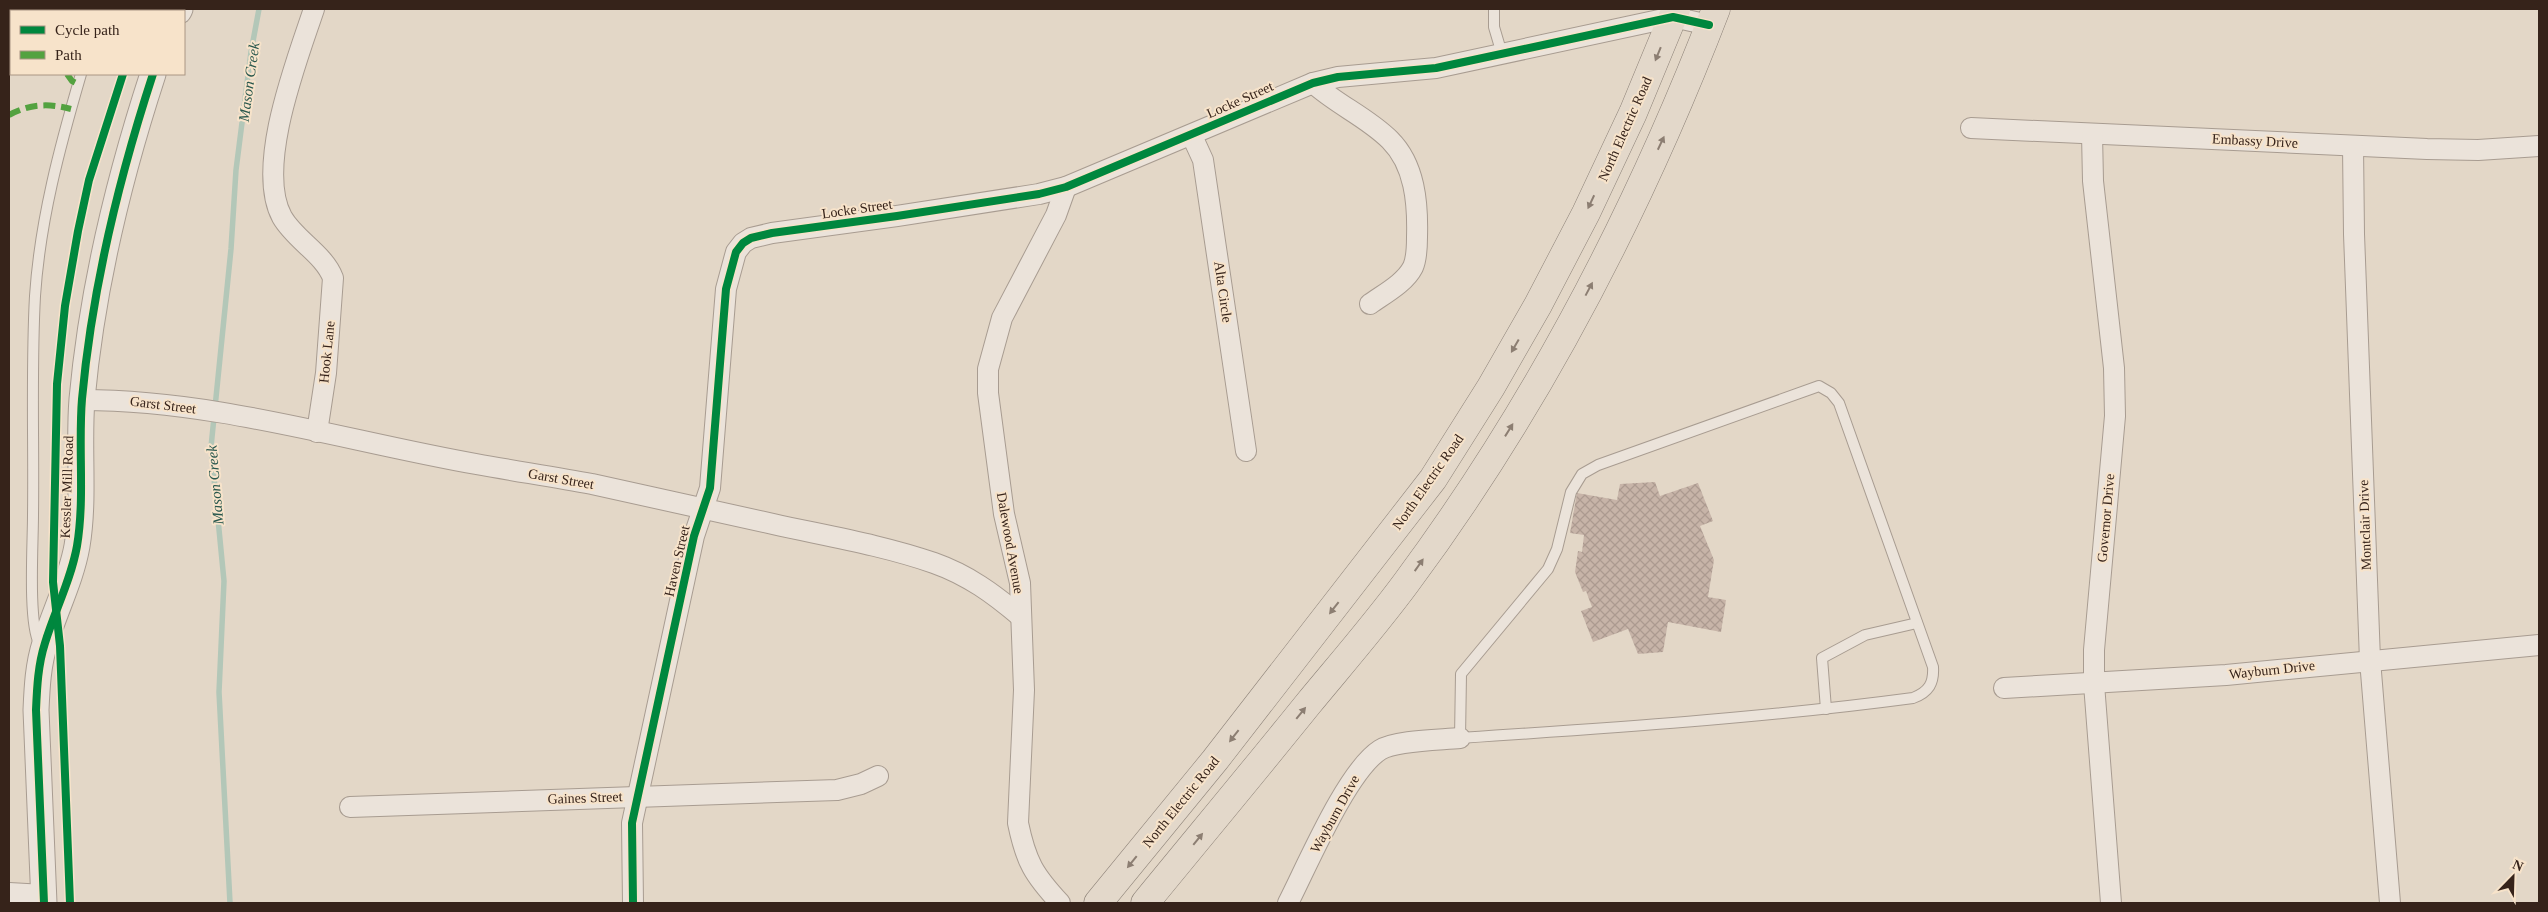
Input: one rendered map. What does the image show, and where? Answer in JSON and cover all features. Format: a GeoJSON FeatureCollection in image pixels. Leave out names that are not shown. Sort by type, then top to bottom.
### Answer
{"type":"FeatureCollection","features":[{"type":"Feature","properties":{"kind":"main road","name":"North Electric Road"},"geometry":{"type":"LineString","coordinates":[[1098,903],[1215,760],[1433,479],[1491,387],[1573,238],[1633,114],[1674,13]]}},
{"type":"Feature","properties":{"kind":"main road"},"geometry":{"type":"LineString","coordinates":[[1145,903],[1390,604],[1470,492],[1569,326],[1613,244],[1667,129],[1712,17]]}},
{"type":"Feature","properties":{"kind":"street","name":"Hook Lane"},"geometry":{"type":"LineString","coordinates":[[314,9],[295,68],[277,138],[273,178],[274,193],[281,215],[289,227],[331,273],[334,286],[326,373],[317,432]]}},
{"type":"Feature","properties":{"kind":"street","name":"Locke Street"},"geometry":{"type":"LineString","coordinates":[[788,230],[907,215],[1039,194],[1066,187],[1192,136],[1313,83],[1338,77],[1436,68],[1674,13],[1712,17]]}},
{"type":"Feature","properties":{"kind":"street","name":"Kessler Mill Road"},"geometry":{"type":"LineString","coordinates":[[44,899],[36,710],[37,681],[43,651],[70,576],[77,545],[82,400],[89,336],[104,257],[128,157],[153,75]]}},
{"type":"Feature","properties":{"kind":"street"},"geometry":{"type":"LineString","coordinates":[[1313,83],[1326,94],[1368,121],[1390,140],[1400,151],[1410,170],[1418,220],[1414,266],[1408,275],[1370,304]]}},
{"type":"Feature","properties":{"kind":"street","name":"Embassy Drive"},"geometry":{"type":"LineString","coordinates":[[1971,128],[2478,150],[2539,146]]}},
{"type":"Feature","properties":{"kind":"street","name":"Governor Drive"},"geometry":{"type":"LineString","coordinates":[[2092,134],[2093,182],[2114,368],[2115,416],[2094,650],[2094,684],[2111,903]]}},
{"type":"Feature","properties":{"kind":"street","name":"Alta Circle"},"geometry":{"type":"LineString","coordinates":[[1192,136],[1203,160],[1246,451]]}},
{"type":"Feature","properties":{"kind":"street","name":"Montclair Drive"},"geometry":{"type":"LineString","coordinates":[[2353,146],[2354,234],[2370,660],[2390,903]]}},
{"type":"Feature","properties":{"kind":"street","name":"Dalewood Avenue"},"geometry":{"type":"LineString","coordinates":[[1060,903],[1031,868],[1018,823],[1024,690],[1020,583],[1004,514],[988,394],[988,369],[1002,318],[1056,215],[1066,187]]}},
{"type":"Feature","properties":{"kind":"street","name":"Haven Street"},"geometry":{"type":"LineString","coordinates":[[633,903],[632,823],[694,536],[710,488],[729,272],[736,252],[743,243],[751,238],[788,230]]}},
{"type":"Feature","properties":{"kind":"street","name":"Garst Street"},"geometry":{"type":"LineString","coordinates":[[82,400],[132,400],[254,419],[475,464],[590,484],[884,549],[934,563],[964,575],[987,589],[1021,616]]}},
{"type":"Feature","properties":{"kind":"street","name":"Wayburn Drive"},"geometry":{"type":"LineString","coordinates":[[2004,688],[2094,684],[2226,674],[2539,645]]}},
{"type":"Feature","properties":{"kind":"street","name":"Wayburn Drive"},"geometry":{"type":"LineString","coordinates":[[1288,903],[1346,789],[1361,769],[1381,749],[1412,742],[1460,738]]}},
{"type":"Feature","properties":{"kind":"street","name":"Gaines Street"},"geometry":{"type":"LineString","coordinates":[[350,807],[837,790],[861,784],[878,776]]}},
{"type":"Feature","properties":{"kind":"street"},"geometry":{"type":"LineString","coordinates":[[9,893],[44,899]]}},
{"type":"Feature","properties":{"kind":"lane"},"geometry":{"type":"LineString","coordinates":[[1494,9],[1494,27],[1502,54]]}},
{"type":"Feature","properties":{"kind":"lane"},"geometry":{"type":"LineString","coordinates":[[43,651],[34,623],[36,295],[50,191],[64,130],[81,75]]}},
{"type":"Feature","properties":{"kind":"lane"},"geometry":{"type":"LineString","coordinates":[[1819,386],[1831,393],[1839,403],[1917,623],[1933,667],[1934,678],[1929,688],[1922,695],[1914,698],[1710,721],[1460,738],[1461,674],[1548,569],[1557,549],[1571,492],[1582,474],[1598,465],[1819,386]]}},
{"type":"Feature","properties":{"kind":"lane"},"geometry":{"type":"LineString","coordinates":[[1826,709],[1822,658],[1865,635],[1917,623]]}},
{"type":"Feature","properties":{"kind":"building"},"geometry":{"type":"Polygon","coordinates":[[[1655,482],[1660,496],[1698,483],[1713,521],[1700,526],[1714,560],[1708,597],[1726,600],[1721,632],[1668,622],[1663,652],[1638,654],[1628,629],[1593,642],[1581,611],[1592,607],[1586,591],[1583,592],[1575,572],[1578,551],[1582,552],[1584,535],[1570,533],[1577,493],[1617,500],[1620,484],[1655,482]]]}},
{"type":"Feature","properties":{"kind":"waterway","name":"Mason Creek"},"geometry":{"type":"LineString","coordinates":[[230,903],[219,692],[224,581],[211,447],[231,249],[236,170],[251,52],[259,9]]}},
{"type":"Feature","properties":{"kind":"marked path"},"geometry":{"type":"LineString","coordinates":[[68,75],[72,81],[78,84]]}},
{"type":"Feature","properties":{"kind":"marked path"},"geometry":{"type":"LineString","coordinates":[[9,115],[24,109],[47,105],[71,109]]}},
{"type":"Feature","properties":{"kind":"cycle path"},"geometry":{"type":"LineString","coordinates":[[633,903],[632,823],[694,536],[710,488],[726,289],[736,252],[743,243],[751,238],[772,233],[1039,194],[1066,187],[1313,83],[1338,77],[1436,68],[1673,17],[1709,25]]}},
{"type":"Feature","properties":{"kind":"cycle path"},"geometry":{"type":"LineString","coordinates":[[70,903],[60,646],[53,582],[57,384],[65,306],[78,231],[89,180],[123,75]]}},
{"type":"Feature","properties":{"kind":"cycle path"},"geometry":{"type":"LineString","coordinates":[[44,903],[36,710],[39,668],[45,643],[71,571],[77,546],[81,510],[82,399],[93,316],[108,234],[129,153],[153,75]]}}]}
